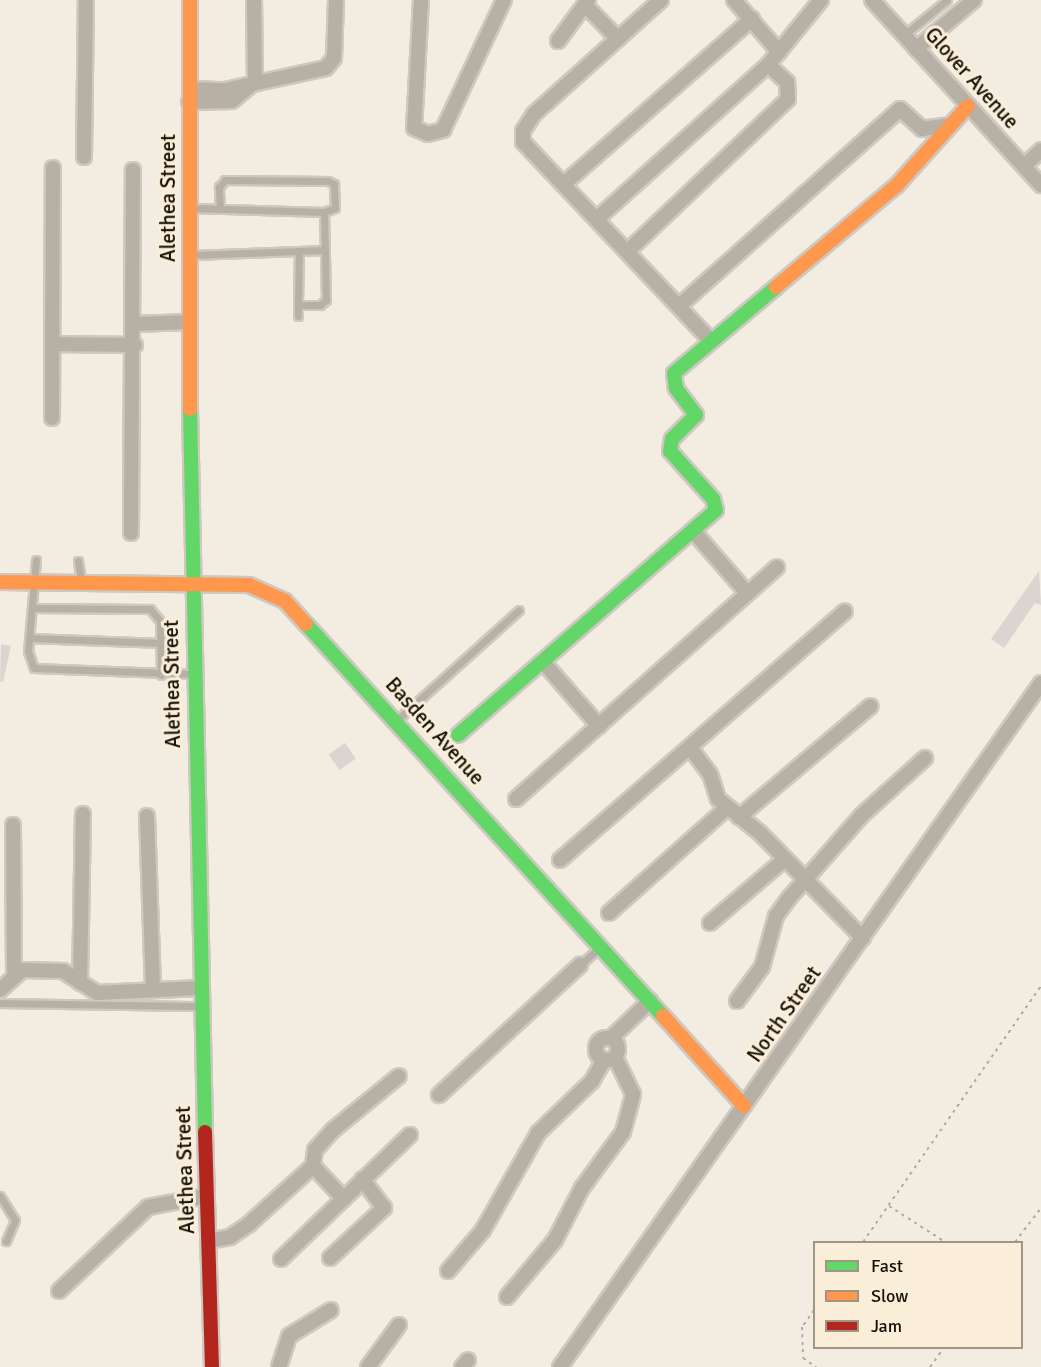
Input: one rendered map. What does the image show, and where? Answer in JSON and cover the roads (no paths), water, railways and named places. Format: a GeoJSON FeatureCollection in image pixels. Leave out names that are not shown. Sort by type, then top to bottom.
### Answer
{"type":"FeatureCollection","features":[{"type":"Feature","properties":{"kind":"street"},"geometry":{"type":"LineString","coordinates":[[84,157],[86,0]]}},
{"type":"Feature","properties":{"kind":"street","name":"Alethea Street"},"geometry":{"type":"LineString","coordinates":[[190,0],[190,582],[212,1367]]}},
{"type":"Feature","properties":{"kind":"street"},"geometry":{"type":"LineString","coordinates":[[254,0],[255,82]]}},
{"type":"Feature","properties":{"kind":"street"},"geometry":{"type":"LineString","coordinates":[[190,96],[330,65],[336,0]]}},
{"type":"Feature","properties":{"kind":"street"},"geometry":{"type":"LineString","coordinates":[[421,0],[414,128],[428,134],[443,130],[504,0]]}},
{"type":"Feature","properties":{"kind":"street"},"geometry":{"type":"LineString","coordinates":[[661,0],[617,38],[523,131],[523,142],[599,218],[711,341]]}},
{"type":"Feature","properties":{"kind":"street"},"geometry":{"type":"LineString","coordinates":[[734,0],[779,52]]}},
{"type":"Feature","properties":{"kind":"street"},"geometry":{"type":"LineString","coordinates":[[599,218],[768,65],[820,0]]}},
{"type":"Feature","properties":{"kind":"street","name":"Glover Avenue"},"geometry":{"type":"LineString","coordinates":[[872,0],[1041,184]]}},
{"type":"Feature","properties":{"kind":"street"},"geometry":{"type":"LineString","coordinates":[[916,49],[974,0]]}},
{"type":"Feature","properties":{"kind":"street"},"geometry":{"type":"LineString","coordinates":[[558,41],[588,4],[617,38]]}},
{"type":"Feature","properties":{"kind":"street"},"geometry":{"type":"LineString","coordinates":[[565,183],[752,19]]}},
{"type":"Feature","properties":{"kind":"street"},"geometry":{"type":"LineString","coordinates":[[629,250],[788,99],[790,86],[768,65]]}},
{"type":"Feature","properties":{"kind":"street"},"geometry":{"type":"LineString","coordinates":[[458,735],[544,663],[693,531],[716,504],[670,451],[672,440],[696,415],[672,378],[711,341],[897,185],[929,154],[949,125],[968,106]]}},
{"type":"Feature","properties":{"kind":"street"},"geometry":{"type":"LineString","coordinates":[[679,306],[900,109],[922,129],[949,125]]}},
{"type":"Feature","properties":{"kind":"street"},"geometry":{"type":"LineString","coordinates":[[1024,166],[1041,150]]}},
{"type":"Feature","properties":{"kind":"street"},"geometry":{"type":"LineString","coordinates":[[52,418],[55,344],[53,168]]}},
{"type":"Feature","properties":{"kind":"street"},"geometry":{"type":"LineString","coordinates":[[131,533],[135,345],[133,170]]}},
{"type":"Feature","properties":{"kind":"street"},"geometry":{"type":"LineString","coordinates":[[135,324],[189,322]]}},
{"type":"Feature","properties":{"kind":"street"},"geometry":{"type":"LineString","coordinates":[[55,344],[135,345]]}},
{"type":"Feature","properties":{"kind":"street"},"geometry":{"type":"LineString","coordinates":[[693,531],[747,593]]}},
{"type":"Feature","properties":{"kind":"street"},"geometry":{"type":"LineString","coordinates":[[516,799],[777,567]]}},
{"type":"Feature","properties":{"kind":"street","name":"Basden Avenue"},"geometry":{"type":"LineString","coordinates":[[0,582],[190,582],[249,585],[285,601],[397,720],[744,1106]]}},
{"type":"Feature","properties":{"kind":"street"},"geometry":{"type":"LineString","coordinates":[[560,860],[691,749],[845,611]]}},
{"type":"Feature","properties":{"kind":"street"},"geometry":{"type":"LineString","coordinates":[[544,663],[599,726]]}},
{"type":"Feature","properties":{"kind":"street","name":"North Street"},"geometry":{"type":"LineString","coordinates":[[560,1367],[1041,683]]}},
{"type":"Feature","properties":{"kind":"street"},"geometry":{"type":"LineString","coordinates":[[739,817],[871,706]]}},
{"type":"Feature","properties":{"kind":"street"},"geometry":{"type":"LineString","coordinates":[[691,749],[728,808],[785,859],[863,938]]}},
{"type":"Feature","properties":{"kind":"street"},"geometry":{"type":"LineString","coordinates":[[737,1001],[762,967],[776,916],[862,816],[925,758]]}},
{"type":"Feature","properties":{"kind":"street"},"geometry":{"type":"LineString","coordinates":[[609,913],[728,808]]}},
{"type":"Feature","properties":{"kind":"street"},"geometry":{"type":"LineString","coordinates":[[80,983],[83,814]]}},
{"type":"Feature","properties":{"kind":"street"},"geometry":{"type":"LineString","coordinates":[[147,816],[153,990]]}},
{"type":"Feature","properties":{"kind":"street"},"geometry":{"type":"LineString","coordinates":[[0,990],[14,974],[12,825]]}},
{"type":"Feature","properties":{"kind":"street"},"geometry":{"type":"LineString","coordinates":[[710,923],[785,859]]}},
{"type":"Feature","properties":{"kind":"street"},"geometry":{"type":"LineString","coordinates":[[439,1095],[580,965]]}},
{"type":"Feature","properties":{"kind":"street"},"geometry":{"type":"LineString","coordinates":[[14,974],[63,971],[97,993],[200,988]]}},
{"type":"Feature","properties":{"kind":"street"},"geometry":{"type":"LineString","coordinates":[[448,1270],[483,1230],[538,1133],[592,1081],[612,1050],[653,1005]]}},
{"type":"Feature","properties":{"kind":"street"},"geometry":{"type":"LineString","coordinates":[[507,1297],[555,1240],[582,1188],[623,1132],[633,1094],[612,1050]]}},
{"type":"Feature","properties":{"kind":"street"},"geometry":{"type":"LineString","coordinates":[[344,1199],[313,1166],[311,1157],[319,1145],[399,1076]]}},
{"type":"Feature","properties":{"kind":"street"},"geometry":{"type":"LineString","coordinates":[[281,1259],[410,1135]]}},
{"type":"Feature","properties":{"kind":"street"},"geometry":{"type":"LineString","coordinates":[[208,1240],[238,1232],[313,1166]]}},
{"type":"Feature","properties":{"kind":"street"},"geometry":{"type":"LineString","coordinates":[[330,1258],[384,1208],[362,1179]]}},
{"type":"Feature","properties":{"kind":"street"},"geometry":{"type":"LineString","coordinates":[[59,1291],[148,1207],[207,1196]]}},
{"type":"Feature","properties":{"kind":"street"},"geometry":{"type":"LineString","coordinates":[[279,1367],[289,1336],[331,1310]]}},
{"type":"Feature","properties":{"kind":"street"},"geometry":{"type":"LineString","coordinates":[[368,1367],[399,1325]]}},
{"type":"Feature","properties":{"kind":"lane"},"geometry":{"type":"LineString","coordinates":[[904,35],[947,0]]}},
{"type":"Feature","properties":{"kind":"lane"},"geometry":{"type":"LineString","coordinates":[[189,208],[324,213],[335,208],[334,184],[328,181],[225,180],[219,186],[220,209]]}},
{"type":"Feature","properties":{"kind":"lane"},"geometry":{"type":"LineString","coordinates":[[298,305],[320,305],[326,300],[324,213]]}},
{"type":"Feature","properties":{"kind":"lane"},"geometry":{"type":"LineString","coordinates":[[189,256],[325,250]]}},
{"type":"Feature","properties":{"kind":"lane"},"geometry":{"type":"LineString","coordinates":[[298,316],[299,251]]}},
{"type":"Feature","properties":{"kind":"lane"},"geometry":{"type":"LineString","coordinates":[[36,560],[29,660],[39,671],[192,674]]}},
{"type":"Feature","properties":{"kind":"lane"},"geometry":{"type":"LineString","coordinates":[[78,561],[81,582]]}},
{"type":"Feature","properties":{"kind":"lane"},"geometry":{"type":"LineString","coordinates":[[32,608],[150,609],[160,621],[161,675]]}},
{"type":"Feature","properties":{"kind":"lane"},"geometry":{"type":"LineString","coordinates":[[397,720],[519,610]]}},
{"type":"Feature","properties":{"kind":"lane"},"geometry":{"type":"LineString","coordinates":[[29,638],[162,643]]}},
{"type":"Feature","properties":{"kind":"lane"},"geometry":{"type":"LineString","coordinates":[[580,965],[601,946]]}},
{"type":"Feature","properties":{"kind":"lane"},"geometry":{"type":"LineString","coordinates":[[0,1004],[201,1006]]}},
{"type":"Feature","properties":{"kind":"lane"},"geometry":{"type":"LineString","coordinates":[[0,1196],[15,1220],[6,1241]]}}]}
